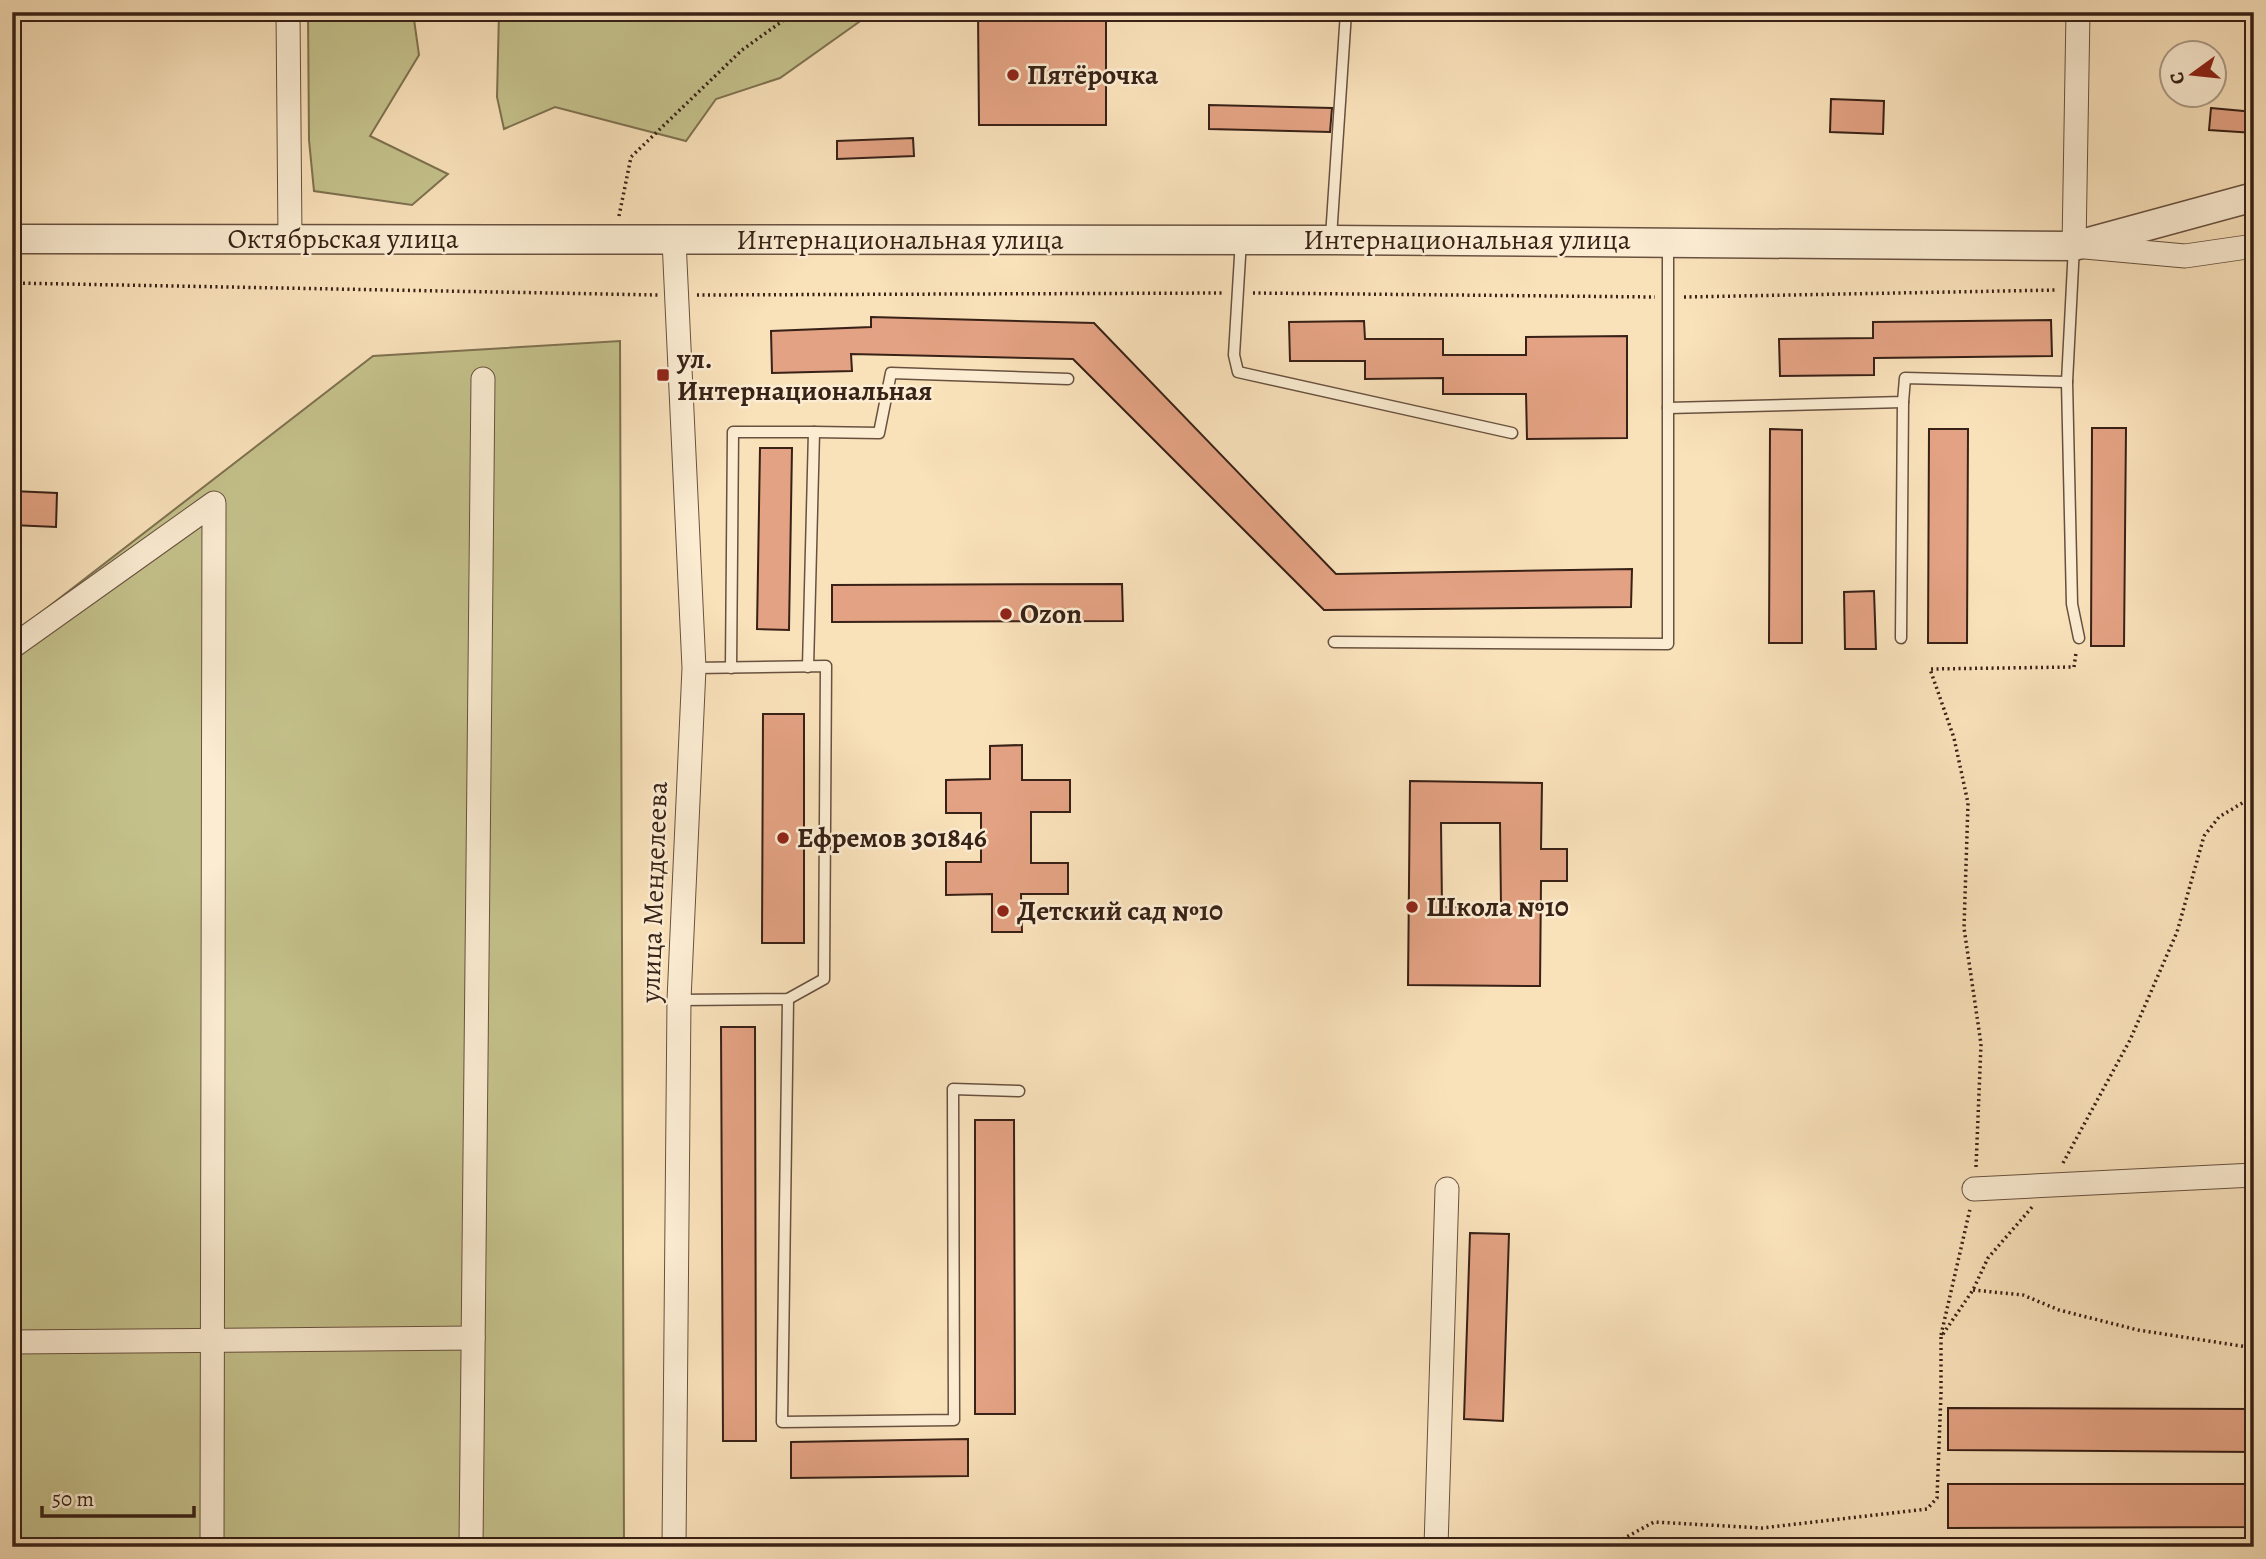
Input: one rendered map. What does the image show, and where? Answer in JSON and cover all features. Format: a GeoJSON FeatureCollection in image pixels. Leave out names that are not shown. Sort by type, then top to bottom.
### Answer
{"type":"FeatureCollection","features":[{"type":"Feature","properties":{"kind":"street"},"geometry":{"type":"LineString","coordinates":[[288,12],[290,239]]}},
{"type":"Feature","properties":{"kind":"street"},"geometry":{"type":"LineString","coordinates":[[2078,12],[2074,246],[2185,256],[2254,246]]}},
{"type":"Feature","properties":{"kind":"street","name":"Интернациональная улица"},"geometry":{"type":"LineString","coordinates":[[674,240],[1668,241],[2074,246],[2254,197]]}},
{"type":"Feature","properties":{"kind":"street","name":"Октябрьская улица"},"geometry":{"type":"LineString","coordinates":[[12,239],[674,240]]}},
{"type":"Feature","properties":{"kind":"street","name":"улица Менделеева"},"geometry":{"type":"LineString","coordinates":[[674,240],[694,668],[679,1000],[674,1547]]}},
{"type":"Feature","properties":{"kind":"street"},"geometry":{"type":"LineString","coordinates":[[471,1547],[483,379]]}},
{"type":"Feature","properties":{"kind":"street"},"geometry":{"type":"LineString","coordinates":[[12,647],[214,503],[212,1547]]}},
{"type":"Feature","properties":{"kind":"street"},"geometry":{"type":"LineString","coordinates":[[1974,1189],[2254,1174]]}},
{"type":"Feature","properties":{"kind":"street"},"geometry":{"type":"LineString","coordinates":[[1436,1547],[1447,1189]]}},
{"type":"Feature","properties":{"kind":"street"},"geometry":{"type":"LineString","coordinates":[[12,1342],[473,1338]]}},
{"type":"Feature","properties":{"kind":"lane"},"geometry":{"type":"LineString","coordinates":[[1331,240],[1346,12]]}},
{"type":"Feature","properties":{"kind":"lane"},"geometry":{"type":"LineString","coordinates":[[1241,240],[1234,355],[1238,372],[1512,433]]}},
{"type":"Feature","properties":{"kind":"lane"},"geometry":{"type":"LineString","coordinates":[[1334,642],[1668,644],[1668,241]]}},
{"type":"Feature","properties":{"kind":"lane"},"geometry":{"type":"LineString","coordinates":[[2074,246],[2067,382],[2072,604],[2078,638]]}},
{"type":"Feature","properties":{"kind":"lane"},"geometry":{"type":"LineString","coordinates":[[731,668],[733,432],[880,433],[891,373],[1068,379]]}},
{"type":"Feature","properties":{"kind":"lane"},"geometry":{"type":"LineString","coordinates":[[1900,638],[1905,378],[2067,382]]}},
{"type":"Feature","properties":{"kind":"lane"},"geometry":{"type":"LineString","coordinates":[[1668,408],[1903,402]]}},
{"type":"Feature","properties":{"kind":"lane"},"geometry":{"type":"LineString","coordinates":[[808,667],[814,432]]}},
{"type":"Feature","properties":{"kind":"lane"},"geometry":{"type":"LineString","coordinates":[[679,1000],[788,999],[824,979],[825,666],[694,668]]}},
{"type":"Feature","properties":{"kind":"lane"},"geometry":{"type":"LineString","coordinates":[[788,999],[782,1422],[954,1420],[953,1089],[1019,1091]]}},
{"type":"Feature","properties":{"kind":"path"},"geometry":{"type":"LineString","coordinates":[[614,238],[631,158],[742,50],[795,12]]}},
{"type":"Feature","properties":{"kind":"path"},"geometry":{"type":"LineString","coordinates":[[12,283],[677,295],[1238,293],[1668,297],[2071,289]]}},
{"type":"Feature","properties":{"kind":"path"},"geometry":{"type":"LineString","coordinates":[[1608,1547],[1654,1522],[1762,1528],[1927,1509],[1937,1498],[1941,1337],[1974,1189],[1981,1044],[1964,928],[1968,803],[1954,738],[1930,669],[2074,667],[2078,638]]}},
{"type":"Feature","properties":{"kind":"path"},"geometry":{"type":"LineString","coordinates":[[1941,1337],[1973,1290],[1988,1258],[2051,1185],[2130,1040],[2177,932],[2204,835],[2219,817],[2254,796]]}},
{"type":"Feature","properties":{"kind":"path"},"geometry":{"type":"LineString","coordinates":[[1973,1290],[2023,1295],[2059,1310],[2138,1330],[2254,1348]]}},
{"type":"Feature","properties":{"kind":"shaded area"},"geometry":{"type":"Polygon","coordinates":[[[308,12],[413,12],[419,55],[370,136],[448,174],[412,205],[314,191],[309,140],[308,12]]]}},
{"type":"Feature","properties":{"kind":"shaded area"},"geometry":{"type":"Polygon","coordinates":[[[499,12],[873,12],[780,78],[716,99],[686,141],[555,107],[504,129],[497,97],[499,12]]]}},
{"type":"Feature","properties":{"kind":"shaded area"},"geometry":{"type":"Polygon","coordinates":[[[620,341],[624,1547],[12,1547],[12,635],[373,356],[620,341]]]}},
{"type":"Feature","properties":{"kind":"building"},"geometry":{"type":"Polygon","coordinates":[[[978,12],[1106,12],[1106,125],[979,125],[978,12]]]}},
{"type":"Feature","properties":{"kind":"building"},"geometry":{"type":"Polygon","coordinates":[[[1831,99],[1884,101],[1883,134],[1830,132],[1831,99]]]}},
{"type":"Feature","properties":{"kind":"building"},"geometry":{"type":"Polygon","coordinates":[[[1209,105],[1332,108],[1330,132],[1209,129],[1209,105]]]}},
{"type":"Feature","properties":{"kind":"building"},"geometry":{"type":"Polygon","coordinates":[[[2211,108],[2254,112],[2254,133],[2209,130],[2211,108]]]}},
{"type":"Feature","properties":{"kind":"building"},"geometry":{"type":"Polygon","coordinates":[[[913,138],[914,156],[837,159],[837,141],[913,138]]]}},
{"type":"Feature","properties":{"kind":"building"},"geometry":{"type":"Polygon","coordinates":[[[871,317],[1094,323],[1336,574],[1632,569],[1631,607],[1324,610],[1073,359],[851,354],[852,371],[772,373],[771,331],[871,327],[871,317]]]}},
{"type":"Feature","properties":{"kind":"building"},"geometry":{"type":"Polygon","coordinates":[[[2051,320],[2052,356],[1874,358],[1874,375],[1780,376],[1779,339],[1873,338],[1873,322],[2051,320]]]}},
{"type":"Feature","properties":{"kind":"building"},"geometry":{"type":"Polygon","coordinates":[[[1364,321],[1365,339],[1443,339],[1443,355],[1526,355],[1526,337],[1627,336],[1627,438],[1527,439],[1526,394],[1443,394],[1443,378],[1365,379],[1365,361],[1290,361],[1289,322],[1364,321]]]}},
{"type":"Feature","properties":{"kind":"building"},"geometry":{"type":"Polygon","coordinates":[[[2092,428],[2126,428],[2124,646],[2091,646],[2092,428]]]}},
{"type":"Feature","properties":{"kind":"building"},"geometry":{"type":"Polygon","coordinates":[[[1770,429],[1802,430],[1802,643],[1769,643],[1770,429]]]}},
{"type":"Feature","properties":{"kind":"building"},"geometry":{"type":"Polygon","coordinates":[[[1929,429],[1968,429],[1967,643],[1928,643],[1929,429]]]}},
{"type":"Feature","properties":{"kind":"building"},"geometry":{"type":"Polygon","coordinates":[[[760,448],[792,448],[789,630],[757,629],[760,448]]]}},
{"type":"Feature","properties":{"kind":"building"},"geometry":{"type":"Polygon","coordinates":[[[12,491],[57,493],[56,527],[12,525],[12,491]]]}},
{"type":"Feature","properties":{"kind":"building"},"geometry":{"type":"Polygon","coordinates":[[[1122,584],[1123,621],[832,622],[832,585],[1122,584]]]}},
{"type":"Feature","properties":{"kind":"building"},"geometry":{"type":"Polygon","coordinates":[[[1874,591],[1876,649],[1845,649],[1844,592],[1874,591]]]}},
{"type":"Feature","properties":{"kind":"building"},"geometry":{"type":"Polygon","coordinates":[[[763,714],[804,714],[804,943],[762,943],[763,714]]]}},
{"type":"Feature","properties":{"kind":"building"},"geometry":{"type":"Polygon","coordinates":[[[1022,745],[1022,780],[1070,780],[1070,812],[1031,812],[1031,863],[1068,863],[1068,894],[1021,894],[1022,932],[992,932],[992,894],[946,895],[946,862],[981,862],[981,813],[946,813],[946,780],[990,779],[990,746],[1022,745]]]}},
{"type":"Feature","properties":{"kind":"building"},"geometry":{"type":"Polygon","coordinates":[[[1410,781],[1542,783],[1541,849],[1567,849],[1567,881],[1541,881],[1540,986],[1408,985],[1410,781]],[[1441,823],[1442,907],[1501,907],[1500,823],[1441,823]]]}},
{"type":"Feature","properties":{"kind":"building"},"geometry":{"type":"Polygon","coordinates":[[[721,1027],[755,1027],[756,1441],[723,1441],[721,1027]]]}},
{"type":"Feature","properties":{"kind":"building"},"geometry":{"type":"Polygon","coordinates":[[[975,1120],[1014,1120],[1015,1414],[975,1414],[975,1120]]]}},
{"type":"Feature","properties":{"kind":"building"},"geometry":{"type":"Polygon","coordinates":[[[1470,1233],[1509,1234],[1503,1421],[1464,1419],[1470,1233]]]}},
{"type":"Feature","properties":{"kind":"building"},"geometry":{"type":"Polygon","coordinates":[[[1948,1408],[2254,1409],[2254,1452],[1948,1450],[1948,1408]]]}},
{"type":"Feature","properties":{"kind":"building"},"geometry":{"type":"Polygon","coordinates":[[[968,1439],[968,1476],[791,1478],[791,1442],[968,1439]]]}},
{"type":"Feature","properties":{"kind":"building"},"geometry":{"type":"Polygon","coordinates":[[[1948,1484],[2254,1484],[2254,1527],[1948,1528],[1948,1484]]]}},
{"type":"Feature","properties":{"kind":"place","name":"Пятёрочка"},"geometry":{"type":"Point","coordinates":[1013,75]}},
{"type":"Feature","properties":{"kind":"place","name":"ул. Интернациональная"},"geometry":{"type":"Point","coordinates":[663,375]}},
{"type":"Feature","properties":{"kind":"place","name":"Ozon"},"geometry":{"type":"Point","coordinates":[1006,614]}},
{"type":"Feature","properties":{"kind":"place","name":"Ефремов 301846"},"geometry":{"type":"Point","coordinates":[783,838]}},
{"type":"Feature","properties":{"kind":"place","name":"Школа №10"},"geometry":{"type":"Point","coordinates":[1412,907]}},
{"type":"Feature","properties":{"kind":"place","name":"Детский сад №10"},"geometry":{"type":"Point","coordinates":[1003,911]}}]}
